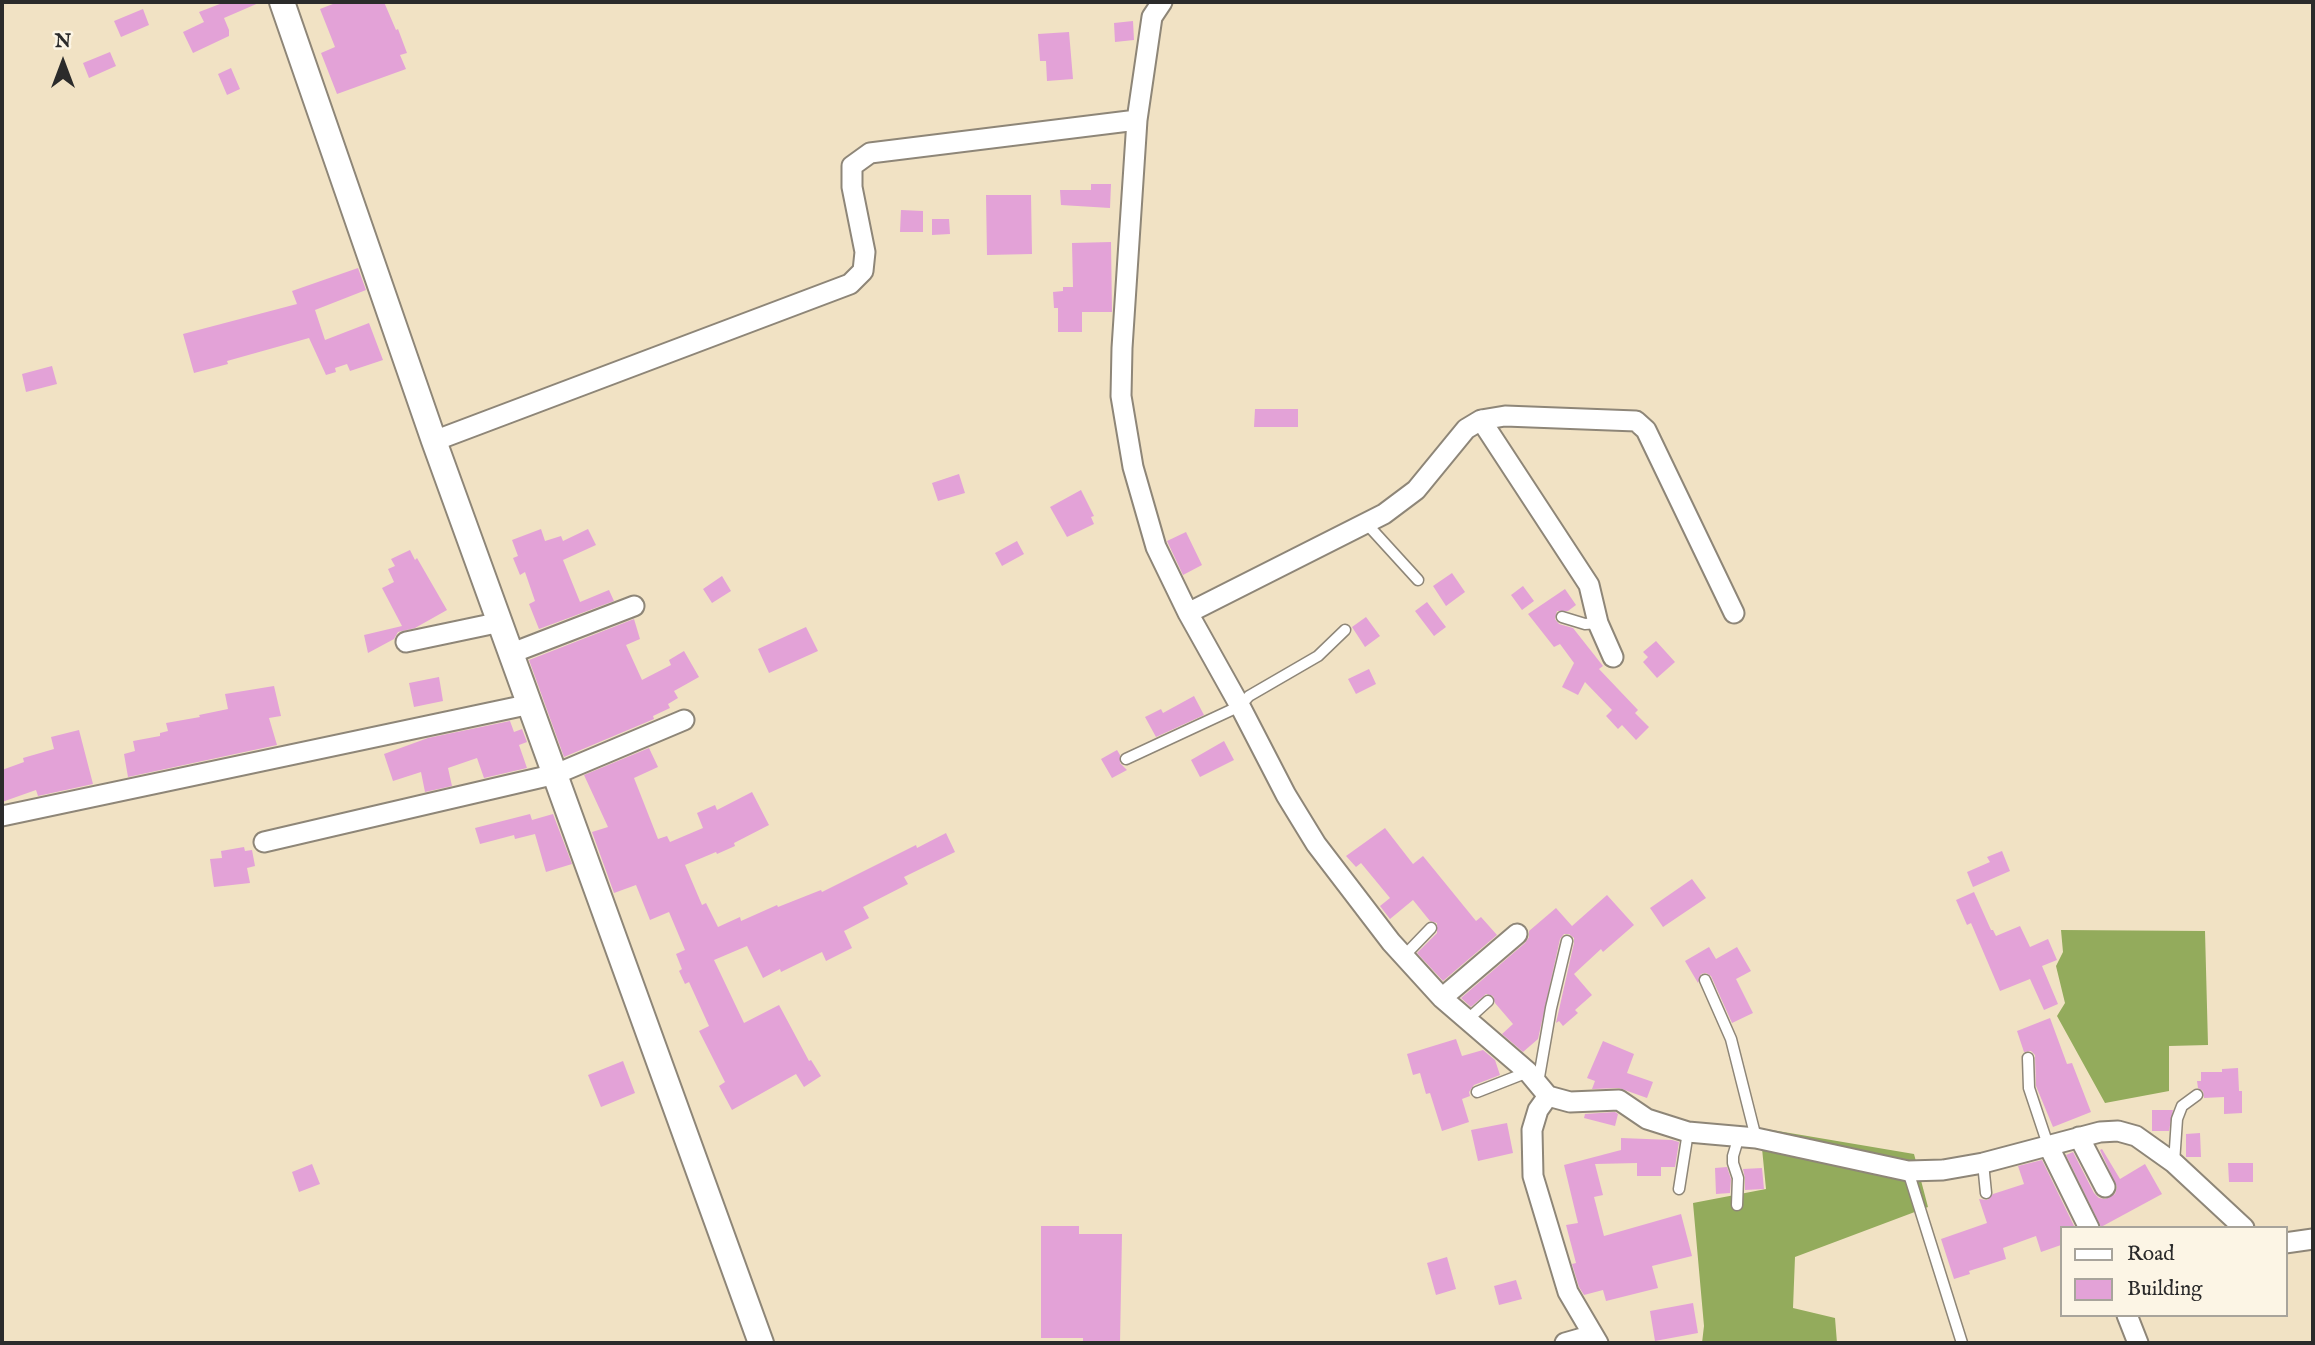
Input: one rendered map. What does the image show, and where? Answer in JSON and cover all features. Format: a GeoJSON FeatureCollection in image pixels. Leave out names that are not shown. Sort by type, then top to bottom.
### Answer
{"type":"FeatureCollection","features":[{"type":"Feature","properties":{"kind":"street"},"geometry":{"type":"LineString","coordinates":[[282,2],[434,441],[761,1343]]}},
{"type":"Feature","properties":{"kind":"street"},"geometry":{"type":"LineString","coordinates":[[1162,2],[1152,17],[1137,120],[1122,348],[1121,396],[1133,467],[1156,547],[1188,613],[1286,795],[1317,844],[1404,956],[1442,998],[1538,1084],[1570,1102],[1619,1100],[1647,1119],[1688,1132],[1747,1137],[1908,1171],[1943,1170],[1983,1163],[2100,1132],[2118,1131],[2136,1136],[2174,1163],[2242,1226]]}},
{"type":"Feature","properties":{"kind":"street"},"geometry":{"type":"LineString","coordinates":[[434,441],[850,284],[863,271],[865,252],[852,187],[852,166],[870,153],[1137,120]]}},
{"type":"Feature","properties":{"kind":"street"},"geometry":{"type":"LineString","coordinates":[[1188,613],[1384,513],[1416,490],[1466,429],[1481,420],[1505,416],[1636,421],[1646,430],[1734,613]]}},
{"type":"Feature","properties":{"kind":"street"},"geometry":{"type":"LineString","coordinates":[[1481,420],[1588,585],[1598,623],[1612,657]]}},
{"type":"Feature","properties":{"kind":"street"},"geometry":{"type":"LineString","coordinates":[[512,653],[634,606]]}},
{"type":"Feature","properties":{"kind":"street"},"geometry":{"type":"LineString","coordinates":[[406,642],[501,622]]}},
{"type":"Feature","properties":{"kind":"street"},"geometry":{"type":"LineString","coordinates":[[2,816],[531,704]]}},
{"type":"Feature","properties":{"kind":"street"},"geometry":{"type":"LineString","coordinates":[[264,842],[556,774],[684,720]]}},
{"type":"Feature","properties":{"kind":"street"},"geometry":{"type":"LineString","coordinates":[[1442,998],[1517,934]]}},
{"type":"Feature","properties":{"kind":"street"},"geometry":{"type":"LineString","coordinates":[[1538,1084],[1538,1110],[1532,1130],[1533,1176],[1568,1292],[1596,1339],[1565,1343]]}},
{"type":"Feature","properties":{"kind":"street"},"geometry":{"type":"LineString","coordinates":[[2079,1137],[2105,1187]]}},
{"type":"Feature","properties":{"kind":"street"},"geometry":{"type":"LineString","coordinates":[[2048,1145],[2088,1226]]}},
{"type":"Feature","properties":{"kind":"street"},"geometry":{"type":"LineString","coordinates":[[2287,1243],[2313,1239]]}},
{"type":"Feature","properties":{"kind":"street"},"geometry":{"type":"LineString","coordinates":[[2128,1317],[2138,1343]]}},
{"type":"Feature","properties":{"kind":"lane"},"geometry":{"type":"LineString","coordinates":[[1366,523],[1418,580]]}},
{"type":"Feature","properties":{"kind":"lane"},"geometry":{"type":"LineString","coordinates":[[1562,617],[1585,624],[1598,623]]}},
{"type":"Feature","properties":{"kind":"lane"},"geometry":{"type":"LineString","coordinates":[[1126,759],[1240,706],[1250,696],[1318,656],[1345,630]]}},
{"type":"Feature","properties":{"kind":"lane"},"geometry":{"type":"LineString","coordinates":[[1404,956],[1431,928]]}},
{"type":"Feature","properties":{"kind":"lane"},"geometry":{"type":"LineString","coordinates":[[1477,1092],[1538,1084],[1552,1001],[1567,941]]}},
{"type":"Feature","properties":{"kind":"lane"},"geometry":{"type":"LineString","coordinates":[[1705,980],[1731,1039],[1747,1137],[1733,1156],[1738,1178],[1737,1205]]}},
{"type":"Feature","properties":{"kind":"lane"},"geometry":{"type":"LineString","coordinates":[[1467,1020],[1488,1001]]}},
{"type":"Feature","properties":{"kind":"lane"},"geometry":{"type":"LineString","coordinates":[[2028,1058],[2029,1088],[2048,1145]]}},
{"type":"Feature","properties":{"kind":"lane"},"geometry":{"type":"LineString","coordinates":[[2174,1163],[2177,1119],[2182,1105],[2197,1095]]}},
{"type":"Feature","properties":{"kind":"lane"},"geometry":{"type":"LineString","coordinates":[[1679,1189],[1688,1132]]}},
{"type":"Feature","properties":{"kind":"lane"},"geometry":{"type":"LineString","coordinates":[[1983,1163],[1986,1193]]}},
{"type":"Feature","properties":{"kind":"lane"},"geometry":{"type":"LineString","coordinates":[[1908,1171],[1962,1343]]}},
{"type":"Feature","properties":{"kind":"green space"},"geometry":{"type":"Polygon","coordinates":[[[2061,930],[2205,931],[2208,1045],[2169,1046],[2169,1091],[2105,1103],[2057,1016],[2065,1003],[2056,966],[2063,952],[2061,930]]]}},
{"type":"Feature","properties":{"kind":"green space"},"geometry":{"type":"Polygon","coordinates":[[[1760,1128],[1914,1154],[1928,1207],[1795,1257],[1793,1308],[1835,1318],[1837,1343],[1702,1343],[1704,1326],[1693,1203],[1766,1189],[1760,1128]]]}},
{"type":"Feature","properties":{"kind":"building"},"geometry":{"type":"Polygon","coordinates":[[[225,2],[261,2],[224,18],[229,36],[193,53],[183,32],[204,22],[199,12],[225,2]]]}},
{"type":"Feature","properties":{"kind":"building"},"geometry":{"type":"Polygon","coordinates":[[[338,2],[384,2],[407,53],[400,55],[406,69],[337,94],[321,53],[335,47],[320,9],[338,2]]]}},
{"type":"Feature","properties":{"kind":"building"},"geometry":{"type":"Polygon","coordinates":[[[143,9],[149,25],[121,37],[114,21],[143,9]]]}},
{"type":"Feature","properties":{"kind":"building"},"geometry":{"type":"Polygon","coordinates":[[[1133,21],[1134,40],[1115,42],[1114,23],[1133,21]]]}},
{"type":"Feature","properties":{"kind":"building"},"geometry":{"type":"Polygon","coordinates":[[[1069,32],[1073,79],[1047,81],[1046,61],[1040,61],[1038,34],[1069,32]]]}},
{"type":"Feature","properties":{"kind":"building"},"geometry":{"type":"Polygon","coordinates":[[[110,52],[116,66],[89,78],[83,63],[110,52]]]}},
{"type":"Feature","properties":{"kind":"building"},"geometry":{"type":"Polygon","coordinates":[[[231,68],[240,89],[227,95],[218,74],[231,68]]]}},
{"type":"Feature","properties":{"kind":"building"},"geometry":{"type":"Polygon","coordinates":[[[1091,184],[1111,184],[1110,208],[1061,205],[1060,190],[1091,190],[1091,184]]]}},
{"type":"Feature","properties":{"kind":"building"},"geometry":{"type":"Polygon","coordinates":[[[986,195],[1031,195],[1032,254],[987,255],[986,195]]]}},
{"type":"Feature","properties":{"kind":"building"},"geometry":{"type":"Polygon","coordinates":[[[901,210],[923,211],[923,232],[900,232],[901,210]]]}},
{"type":"Feature","properties":{"kind":"building"},"geometry":{"type":"Polygon","coordinates":[[[932,219],[949,219],[950,234],[932,235],[932,219]]]}},
{"type":"Feature","properties":{"kind":"building"},"geometry":{"type":"Polygon","coordinates":[[[1111,242],[1112,312],[1082,312],[1082,332],[1058,332],[1058,308],[1054,308],[1053,292],[1063,291],[1063,287],[1073,287],[1072,243],[1111,242]]]}},
{"type":"Feature","properties":{"kind":"building"},"geometry":{"type":"Polygon","coordinates":[[[358,268],[366,290],[315,310],[325,340],[369,323],[383,360],[350,371],[347,364],[326,375],[309,338],[194,373],[183,334],[297,304],[292,291],[358,268]]]}},
{"type":"Feature","properties":{"kind":"building"},"geometry":{"type":"Polygon","coordinates":[[[52,366],[57,384],[26,392],[22,374],[52,366]]]}},
{"type":"Feature","properties":{"kind":"building"},"geometry":{"type":"Polygon","coordinates":[[[1255,409],[1298,409],[1298,427],[1254,427],[1255,409]]]}},
{"type":"Feature","properties":{"kind":"building"},"geometry":{"type":"Polygon","coordinates":[[[959,474],[965,493],[938,501],[932,483],[959,474]]]}},
{"type":"Feature","properties":{"kind":"building"},"geometry":{"type":"Polygon","coordinates":[[[1081,490],[1094,516],[1091,517],[1094,524],[1067,537],[1050,507],[1081,490]]]}},
{"type":"Feature","properties":{"kind":"building"},"geometry":{"type":"Polygon","coordinates":[[[541,529],[545,541],[561,536],[563,541],[588,529],[596,545],[563,560],[580,602],[609,590],[614,601],[539,629],[529,604],[535,601],[525,572],[520,575],[513,558],[518,556],[512,540],[541,529]]]}},
{"type":"Feature","properties":{"kind":"building"},"geometry":{"type":"Polygon","coordinates":[[[1186,532],[1202,565],[1183,575],[1167,541],[1186,532]]]}},
{"type":"Feature","properties":{"kind":"building"},"geometry":{"type":"Polygon","coordinates":[[[1017,541],[1024,554],[1002,566],[995,553],[1017,541]]]}},
{"type":"Feature","properties":{"kind":"building"},"geometry":{"type":"Polygon","coordinates":[[[410,550],[447,610],[415,628],[398,632],[394,639],[368,653],[364,635],[402,626],[382,588],[394,582],[388,569],[395,566],[391,559],[410,550]]]}},
{"type":"Feature","properties":{"kind":"building"},"geometry":{"type":"Polygon","coordinates":[[[1452,573],[1465,592],[1446,606],[1433,586],[1452,573]]]}},
{"type":"Feature","properties":{"kind":"building"},"geometry":{"type":"Polygon","coordinates":[[[722,576],[731,591],[712,603],[703,589],[722,576]]]}},
{"type":"Feature","properties":{"kind":"building"},"geometry":{"type":"Polygon","coordinates":[[[1523,586],[1534,601],[1522,610],[1511,595],[1523,586]]]}},
{"type":"Feature","properties":{"kind":"building"},"geometry":{"type":"Polygon","coordinates":[[[1565,589],[1576,605],[1568,611],[1557,611],[1555,619],[1559,624],[1573,628],[1603,666],[1599,669],[1638,710],[1635,713],[1649,727],[1636,740],[1622,725],[1618,729],[1606,716],[1612,710],[1585,682],[1578,695],[1562,687],[1574,663],[1560,644],[1554,647],[1528,614],[1565,589]]]}},
{"type":"Feature","properties":{"kind":"building"},"geometry":{"type":"Polygon","coordinates":[[[1427,602],[1446,627],[1434,636],[1415,611],[1427,602]]]}},
{"type":"Feature","properties":{"kind":"building"},"geometry":{"type":"Polygon","coordinates":[[[1366,617],[1380,636],[1365,647],[1352,627],[1366,617]]]}},
{"type":"Feature","properties":{"kind":"building"},"geometry":{"type":"Polygon","coordinates":[[[634,619],[640,639],[626,645],[642,680],[671,665],[669,660],[684,651],[699,677],[674,691],[678,698],[668,704],[670,708],[653,716],[654,719],[564,757],[529,660],[634,619]]]}},
{"type":"Feature","properties":{"kind":"building"},"geometry":{"type":"Polygon","coordinates":[[[806,627],[818,651],[769,673],[758,649],[806,627]]]}},
{"type":"Feature","properties":{"kind":"building"},"geometry":{"type":"Polygon","coordinates":[[[1656,641],[1675,662],[1657,678],[1643,662],[1648,657],[1643,652],[1656,641]]]}},
{"type":"Feature","properties":{"kind":"building"},"geometry":{"type":"Polygon","coordinates":[[[1369,669],[1376,684],[1356,694],[1348,679],[1369,669]]]}},
{"type":"Feature","properties":{"kind":"building"},"geometry":{"type":"Polygon","coordinates":[[[439,677],[443,701],[414,707],[409,683],[439,677]]]}},
{"type":"Feature","properties":{"kind":"building"},"geometry":{"type":"Polygon","coordinates":[[[274,686],[281,716],[269,718],[277,745],[128,777],[124,754],[135,751],[133,741],[160,736],[160,733],[168,731],[166,723],[228,709],[225,694],[274,686]]]}},
{"type":"Feature","properties":{"kind":"building"},"geometry":{"type":"Polygon","coordinates":[[[1194,696],[1204,715],[1156,737],[1145,717],[1161,709],[1163,713],[1194,696]]]}},
{"type":"Feature","properties":{"kind":"building"},"geometry":{"type":"Polygon","coordinates":[[[510,721],[514,732],[522,729],[527,742],[519,745],[527,768],[484,778],[477,758],[448,768],[452,786],[425,792],[421,772],[393,781],[384,754],[428,738],[510,721]]]}},
{"type":"Feature","properties":{"kind":"building"},"geometry":{"type":"Polygon","coordinates":[[[79,730],[93,784],[38,796],[36,790],[2,802],[2,770],[24,762],[23,758],[54,749],[51,737],[79,730]]]}},
{"type":"Feature","properties":{"kind":"building"},"geometry":{"type":"Polygon","coordinates":[[[1224,741],[1234,760],[1200,777],[1191,760],[1224,741]]]}},
{"type":"Feature","properties":{"kind":"building"},"geometry":{"type":"Polygon","coordinates":[[[649,748],[658,767],[634,778],[658,839],[667,836],[670,842],[703,828],[697,813],[715,805],[717,810],[752,792],[769,825],[734,843],[735,846],[685,865],[702,905],[706,903],[718,927],[740,917],[741,921],[777,905],[778,907],[821,890],[822,892],[946,833],[955,852],[904,877],[908,884],[863,907],[869,918],[844,931],[852,948],[826,961],[822,952],[763,978],[747,946],[714,960],[744,1023],[779,1005],[809,1061],[811,1060],[821,1076],[804,1087],[796,1074],[732,1110],[719,1086],[725,1082],[699,1031],[709,1026],[689,982],[685,984],[679,971],[682,969],[676,954],[685,950],[669,912],[650,920],[636,885],[614,893],[592,832],[608,827],[584,775],[649,748]]]}},
{"type":"Feature","properties":{"kind":"building"},"geometry":{"type":"Polygon","coordinates":[[[1117,750],[1120,763],[1127,770],[1112,778],[1101,759],[1117,750]]]}},
{"type":"Feature","properties":{"kind":"building"},"geometry":{"type":"Polygon","coordinates":[[[530,814],[532,820],[553,814],[572,864],[546,872],[535,834],[515,839],[514,835],[480,844],[475,828],[530,814]]]}},
{"type":"Feature","properties":{"kind":"building"},"geometry":{"type":"Polygon","coordinates":[[[1385,828],[1413,864],[1423,856],[1476,921],[1481,917],[1497,935],[1443,981],[1417,953],[1437,933],[1437,923],[1430,921],[1413,900],[1390,919],[1380,906],[1390,898],[1361,863],[1356,867],[1346,856],[1385,828]]]}},
{"type":"Feature","properties":{"kind":"building"},"geometry":{"type":"Polygon","coordinates":[[[244,847],[245,851],[252,850],[255,866],[247,868],[250,883],[214,887],[210,859],[222,858],[221,851],[244,847]]]}},
{"type":"Feature","properties":{"kind":"building"},"geometry":{"type":"Polygon","coordinates":[[[2002,851],[2010,871],[1973,887],[1967,872],[1990,862],[1987,857],[2002,851]]]}},
{"type":"Feature","properties":{"kind":"building"},"geometry":{"type":"Polygon","coordinates":[[[1692,879],[1706,898],[1663,927],[1650,908],[1692,879]]]}},
{"type":"Feature","properties":{"kind":"building"},"geometry":{"type":"Polygon","coordinates":[[[1974,892],[1996,936],[2020,926],[2030,947],[2048,939],[2057,960],[2042,966],[2058,1004],[2044,1010],[2030,979],[2000,991],[1971,923],[1967,925],[1956,900],[1974,892]]]}},
{"type":"Feature","properties":{"kind":"building"},"geometry":{"type":"Polygon","coordinates":[[[1607,895],[1634,925],[1603,952],[1601,949],[1574,974],[1592,995],[1575,1010],[1578,1013],[1563,1026],[1559,1021],[1556,1023],[1574,943],[1574,938],[1569,934],[1564,934],[1560,939],[1538,1039],[1523,1052],[1502,1034],[1513,1024],[1495,1003],[1493,996],[1486,994],[1471,1007],[1461,998],[1525,943],[1529,931],[1556,908],[1572,926],[1607,895]]]}},
{"type":"Feature","properties":{"kind":"building"},"geometry":{"type":"Polygon","coordinates":[[[1709,947],[1716,959],[1737,947],[1751,971],[1736,979],[1753,1013],[1732,1023],[1711,976],[1701,974],[1698,983],[1685,961],[1709,947]]]}},
{"type":"Feature","properties":{"kind":"building"},"geometry":{"type":"Polygon","coordinates":[[[2050,1018],[2067,1064],[2072,1063],[2091,1112],[2053,1127],[2036,1086],[2035,1055],[2031,1051],[2024,1052],[2017,1031],[2050,1018]]]}},
{"type":"Feature","properties":{"kind":"building"},"geometry":{"type":"Polygon","coordinates":[[[1456,1039],[1462,1056],[1483,1050],[1495,1060],[1500,1075],[1474,1085],[1469,1092],[1470,1096],[1462,1099],[1469,1122],[1442,1131],[1430,1093],[1426,1094],[1420,1073],[1413,1075],[1407,1054],[1456,1039]]]}},
{"type":"Feature","properties":{"kind":"building"},"geometry":{"type":"Polygon","coordinates":[[[1603,1041],[1634,1054],[1627,1073],[1653,1082],[1647,1098],[1619,1088],[1592,1089],[1595,1081],[1587,1078],[1603,1041]]]}},
{"type":"Feature","properties":{"kind":"building"},"geometry":{"type":"Polygon","coordinates":[[[623,1061],[635,1093],[601,1107],[588,1075],[623,1061]]]}},
{"type":"Feature","properties":{"kind":"building"},"geometry":{"type":"Polygon","coordinates":[[[2238,1068],[2242,1113],[2224,1114],[2224,1097],[2204,1098],[2197,1081],[2201,1081],[2201,1072],[2222,1072],[2222,1069],[2238,1068]]]}},
{"type":"Feature","properties":{"kind":"building"},"geometry":{"type":"Polygon","coordinates":[[[2152,1110],[2173,1110],[2169,1131],[2152,1131],[2152,1110]]]}},
{"type":"Feature","properties":{"kind":"building"},"geometry":{"type":"Polygon","coordinates":[[[1585,1114],[1618,1114],[1615,1126],[1584,1118],[1585,1114]]]}},
{"type":"Feature","properties":{"kind":"building"},"geometry":{"type":"Polygon","coordinates":[[[1507,1123],[1513,1153],[1478,1161],[1471,1130],[1507,1123]]]}},
{"type":"Feature","properties":{"kind":"building"},"geometry":{"type":"Polygon","coordinates":[[[2200,1133],[2201,1157],[2186,1157],[2186,1134],[2200,1133]]]}},
{"type":"Feature","properties":{"kind":"building"},"geometry":{"type":"Polygon","coordinates":[[[1621,1138],[1679,1142],[1675,1167],[1661,1167],[1661,1176],[1637,1176],[1637,1163],[1595,1164],[1603,1195],[1594,1197],[1604,1236],[1681,1214],[1692,1256],[1652,1266],[1658,1288],[1606,1301],[1603,1290],[1584,1295],[1579,1287],[1572,1264],[1576,1263],[1566,1225],[1578,1223],[1564,1165],[1621,1150],[1621,1138]]]}},
{"type":"Feature","properties":{"kind":"building"},"geometry":{"type":"Polygon","coordinates":[[[2102,1149],[2120,1179],[2145,1164],[2162,1194],[2103,1226],[2066,1155],[2073,1152],[2094,1193],[2105,1199],[2115,1194],[2117,1187],[2100,1150],[2102,1149]]]}},
{"type":"Feature","properties":{"kind":"building"},"geometry":{"type":"Polygon","coordinates":[[[2042,1160],[2074,1226],[2060,1226],[2060,1245],[2041,1252],[2036,1236],[2003,1248],[2006,1259],[1954,1279],[1941,1239],[1987,1223],[1979,1199],[1987,1200],[1993,1194],[2024,1184],[2018,1166],[2042,1160]]]}},
{"type":"Feature","properties":{"kind":"building"},"geometry":{"type":"Polygon","coordinates":[[[2228,1163],[2253,1163],[2253,1182],[2229,1182],[2228,1163]]]}},
{"type":"Feature","properties":{"kind":"building"},"geometry":{"type":"Polygon","coordinates":[[[312,1164],[320,1184],[299,1192],[292,1172],[312,1164]]]}},
{"type":"Feature","properties":{"kind":"building"},"geometry":{"type":"Polygon","coordinates":[[[1727,1167],[1731,1179],[1730,1193],[1716,1194],[1715,1168],[1727,1167]]]}},
{"type":"Feature","properties":{"kind":"building"},"geometry":{"type":"Polygon","coordinates":[[[1762,1168],[1764,1189],[1745,1190],[1743,1169],[1762,1168]]]}},
{"type":"Feature","properties":{"kind":"building"},"geometry":{"type":"Polygon","coordinates":[[[1041,1226],[1079,1226],[1079,1234],[1122,1234],[1120,1343],[1083,1343],[1083,1338],[1041,1338],[1041,1226]]]}},
{"type":"Feature","properties":{"kind":"building"},"geometry":{"type":"Polygon","coordinates":[[[1447,1257],[1456,1289],[1436,1295],[1427,1263],[1447,1257]]]}},
{"type":"Feature","properties":{"kind":"building"},"geometry":{"type":"Polygon","coordinates":[[[1516,1280],[1522,1299],[1499,1305],[1494,1286],[1516,1280]]]}},
{"type":"Feature","properties":{"kind":"building"},"geometry":{"type":"Polygon","coordinates":[[[1693,1303],[1698,1333],[1655,1341],[1650,1311],[1693,1303]]]}}]}
